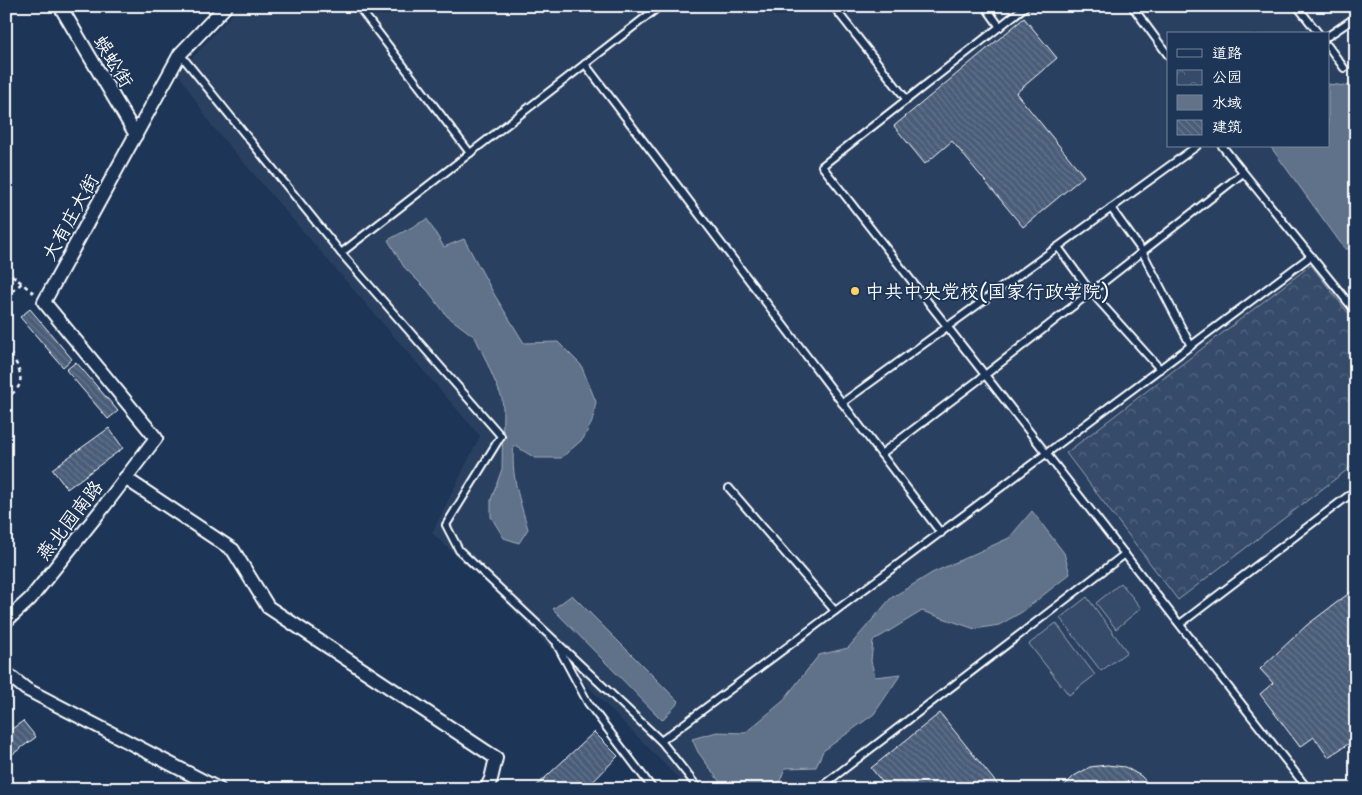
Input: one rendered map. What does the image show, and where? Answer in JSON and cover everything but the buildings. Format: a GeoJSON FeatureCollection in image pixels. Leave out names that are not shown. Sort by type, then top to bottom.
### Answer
{"type":"FeatureCollection","features":[{"type":"Feature","properties":{"kind":"street","name":"蜈蚣街"},"geometry":{"type":"LineString","coordinates":[[60,6],[136,135]]}},
{"type":"Feature","properties":{"kind":"street","name":"大有庄大街"},"geometry":{"type":"LineString","coordinates":[[44,302],[180,54],[226,6]]}},
{"type":"Feature","properties":{"kind":"street","name":"燕北园南路"},"geometry":{"type":"LineString","coordinates":[[6,621],[30,599],[156,438],[44,302]]}},
{"type":"Feature","properties":{"kind":"street"},"geometry":{"type":"LineString","coordinates":[[125,478],[233,550],[268,607],[496,758],[492,779],[486,789]]}},
{"type":"Feature","properties":{"kind":"street"},"geometry":{"type":"LineString","coordinates":[[6,673],[26,689],[213,787]]}},
{"type":"Feature","properties":{"kind":"lane"},"geometry":{"type":"LineString","coordinates":[[358,6],[470,153]]}},
{"type":"Feature","properties":{"kind":"lane"},"geometry":{"type":"LineString","coordinates":[[341,254],[660,6]]}},
{"type":"Feature","properties":{"kind":"lane"},"geometry":{"type":"LineString","coordinates":[[833,6],[907,100]]}},
{"type":"Feature","properties":{"kind":"lane"},"geometry":{"type":"LineString","coordinates":[[984,6],[1000,27]]}},
{"type":"Feature","properties":{"kind":"lane"},"geometry":{"type":"LineString","coordinates":[[1026,6],[822,166],[1308,789]]}},
{"type":"Feature","properties":{"kind":"lane"},"geometry":{"type":"LineString","coordinates":[[1132,6],[1167,54]]}},
{"type":"Feature","properties":{"kind":"lane"},"geometry":{"type":"LineString","coordinates":[[1297,6],[1317,32]]}},
{"type":"Feature","properties":{"kind":"lane"},"geometry":{"type":"LineString","coordinates":[[1330,35],[1356,16]]}},
{"type":"Feature","properties":{"kind":"lane"},"geometry":{"type":"LineString","coordinates":[[1330,49],[1344,68]]}},
{"type":"Feature","properties":{"kind":"lane"},"geometry":{"type":"LineString","coordinates":[[180,54],[341,254],[500,436],[446,525],[459,550],[662,741],[698,789]]}},
{"type":"Feature","properties":{"kind":"lane"},"geometry":{"type":"LineString","coordinates":[[585,64],[941,533]]}},
{"type":"Feature","properties":{"kind":"lane"},"geometry":{"type":"LineString","coordinates":[[842,403],[1194,148]]}},
{"type":"Feature","properties":{"kind":"lane"},"geometry":{"type":"LineString","coordinates":[[1224,148],[1356,312]]}},
{"type":"Feature","properties":{"kind":"lane"},"geometry":{"type":"LineString","coordinates":[[881,454],[1243,173]]}},
{"type":"Feature","properties":{"kind":"lane"},"geometry":{"type":"LineString","coordinates":[[1111,208],[1142,251],[1191,346]]}},
{"type":"Feature","properties":{"kind":"lane"},"geometry":{"type":"LineString","coordinates":[[1058,247],[1091,292],[1160,369]]}},
{"type":"Feature","properties":{"kind":"lane"},"geometry":{"type":"LineString","coordinates":[[662,741],[1311,256]]}},
{"type":"Feature","properties":{"kind":"lane"},"geometry":{"type":"LineString","coordinates":[[729,488],[836,611]]}},
{"type":"Feature","properties":{"kind":"lane"},"geometry":{"type":"LineString","coordinates":[[1180,624],[1356,490]]}},
{"type":"Feature","properties":{"kind":"lane"},"geometry":{"type":"LineString","coordinates":[[822,786],[1125,554]]}},
{"type":"Feature","properties":{"kind":"lane"},"geometry":{"type":"LineString","coordinates":[[554,640],[588,703],[653,789]]}},
{"type":"Feature","properties":{"kind":"path"},"geometry":{"type":"LineString","coordinates":[[6,270],[44,302]]}},
{"type":"Feature","properties":{"kind":"path"},"geometry":{"type":"LineString","coordinates":[[6,296],[22,283]]}},
{"type":"Feature","properties":{"kind":"path"},"geometry":{"type":"LineString","coordinates":[[6,349],[15,358],[21,377],[18,390],[6,398]]}},
{"type":"Feature","properties":{"kind":"path"},"geometry":{"type":"LineString","coordinates":[[6,486],[11,482]]}},
{"type":"Feature","properties":{"kind":"shaded area","name":"中共中央党校(国家行政学院)"},"geometry":{"type":"Polygon","coordinates":[[[240,6],[1356,6],[1356,789],[689,789],[498,595],[432,533],[480,436],[212,126],[178,73],[240,6]]]}},
{"type":"Feature","properties":{"kind":"green space"},"geometry":{"type":"Polygon","coordinates":[[[1311,265],[1356,323],[1356,463],[1178,600],[1066,453],[1311,265]]]}},
{"type":"Feature","properties":{"kind":"green space"},"geometry":{"type":"Polygon","coordinates":[[[1121,583],[1141,608],[1116,629],[1096,603],[1121,583]]]}},
{"type":"Feature","properties":{"kind":"green space"},"geometry":{"type":"Polygon","coordinates":[[[1087,597],[1127,652],[1101,671],[1060,618],[1087,597]]]}},
{"type":"Feature","properties":{"kind":"green space"},"geometry":{"type":"Polygon","coordinates":[[[1056,623],[1095,675],[1069,695],[1029,644],[1056,623]]]}},
{"type":"Feature","properties":{"kind":"water"},"geometry":{"type":"Polygon","coordinates":[[[1356,79],[1356,249],[1345,249],[1271,148],[1330,148],[1330,84],[1347,86],[1356,79]]]}},
{"type":"Feature","properties":{"kind":"water"},"geometry":{"type":"Polygon","coordinates":[[[427,219],[444,247],[464,239],[524,343],[558,342],[581,365],[596,402],[592,422],[583,439],[561,458],[535,458],[514,445],[513,466],[519,498],[528,529],[519,543],[504,538],[491,517],[491,500],[502,469],[503,409],[502,398],[485,358],[475,337],[447,316],[428,291],[404,267],[388,240],[427,219]]]}},
{"type":"Feature","properties":{"kind":"water"},"geometry":{"type":"Polygon","coordinates":[[[1032,511],[1064,553],[1070,574],[1022,612],[999,625],[975,629],[922,611],[873,641],[871,661],[875,677],[901,674],[874,714],[823,751],[816,767],[785,768],[777,789],[725,789],[698,752],[692,739],[717,732],[745,733],[782,702],[819,655],[848,648],[891,598],[932,573],[1009,538],[1032,511]]]}},
{"type":"Feature","properties":{"kind":"water"},"geometry":{"type":"Polygon","coordinates":[[[572,595],[679,702],[662,720],[553,609],[572,595]]]}},
{"type":"Feature","properties":{"kind":"place","name":"中共中央党校(国家行政学院)"},"geometry":{"type":"Point","coordinates":[855,291]}}]}
